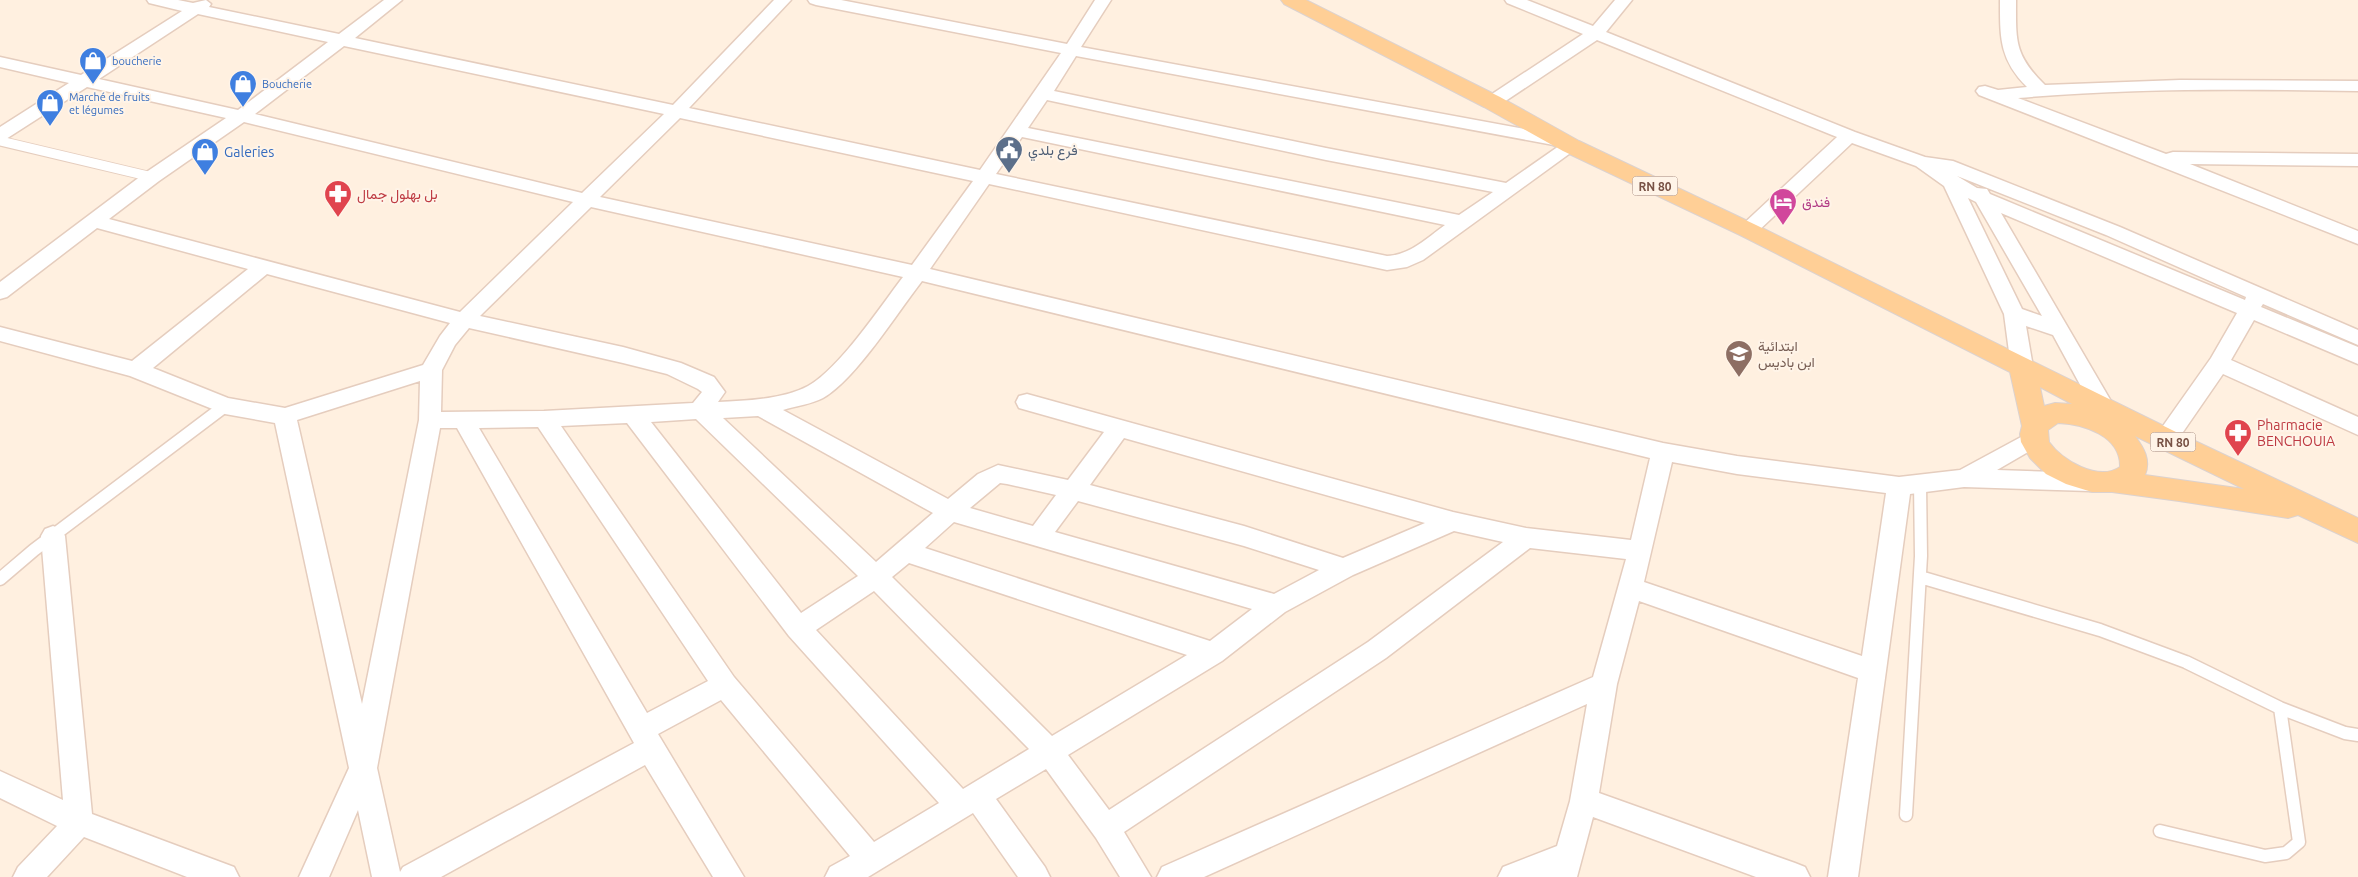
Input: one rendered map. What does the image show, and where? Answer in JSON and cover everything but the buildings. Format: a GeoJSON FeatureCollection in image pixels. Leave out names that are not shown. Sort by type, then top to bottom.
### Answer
{"type":"FeatureCollection","features":[{"type":"Feature","properties":{"kind":"main road","name":"RN 80"},"geometry":{"type":"LineString","coordinates":[[1291,0],[1492,102],[1566,143],[1748,230],[2166,439],[2358,531]]}},
{"type":"Feature","properties":{"kind":"main road"},"geometry":{"type":"LineString","coordinates":[[2022,367],[2034,432],[2039,450],[2050,462],[2064,472],[2081,479],[2106,482],[2126,477],[2133,469],[2134,458],[2129,446],[2119,434],[2104,408],[2070,413],[2055,413],[2042,417],[2034,432]]}},
{"type":"Feature","properties":{"kind":"main road"},"geometry":{"type":"LineString","coordinates":[[2070,413],[2088,416],[2119,434]]}},
{"type":"Feature","properties":{"kind":"main road","name":"RN 80"},"geometry":{"type":"LineString","coordinates":[[2106,482],[2179,490],[2318,512]]}},
{"type":"Feature","properties":{"kind":"street"},"geometry":{"type":"LineString","coordinates":[[155,0],[203,4],[342,39],[1386,263],[1400,262],[1416,256],[1509,189],[1566,143]]}},
{"type":"Feature","properties":{"kind":"street"},"geometry":{"type":"LineString","coordinates":[[0,292],[152,177],[241,116],[394,0]]}},
{"type":"Feature","properties":{"kind":"street"},"geometry":{"type":"LineString","coordinates":[[314,877],[363,768],[430,420],[431,370],[447,340],[464,320],[676,112],[783,0]]}},
{"type":"Feature","properties":{"kind":"street"},"geometry":{"type":"LineString","coordinates":[[816,0],[1566,143]]}},
{"type":"Feature","properties":{"kind":"street"},"geometry":{"type":"LineString","coordinates":[[430,420],[544,419],[632,413],[761,408],[814,393],[829,383],[845,367],[917,273],[1043,94],[1103,0]]}},
{"type":"Feature","properties":{"kind":"street"},"geometry":{"type":"LineString","coordinates":[[1513,0],[1849,136],[1922,162],[1948,173],[1981,197],[2254,302],[2358,338]]}},
{"type":"Feature","properties":{"kind":"street"},"geometry":{"type":"LineString","coordinates":[[1492,102],[1596,33],[1624,0]]}},
{"type":"Feature","properties":{"kind":"street"},"geometry":{"type":"LineString","coordinates":[[2008,0],[2009,51],[2024,75],[2040,90]]}},
{"type":"Feature","properties":{"kind":"street"},"geometry":{"type":"LineString","coordinates":[[0,135],[203,4]]}},
{"type":"Feature","properties":{"kind":"street"},"geometry":{"type":"LineString","coordinates":[[0,62],[241,116],[587,200],[917,273],[1663,452],[1737,465],[1909,485],[1964,478],[2106,482]]}},
{"type":"Feature","properties":{"kind":"street"},"geometry":{"type":"LineString","coordinates":[[2358,86],[2148,84],[1992,93],[2358,238]]}},
{"type":"Feature","properties":{"kind":"street"},"geometry":{"type":"LineString","coordinates":[[1043,94],[1326,154],[1509,189]]}},
{"type":"Feature","properties":{"kind":"street"},"geometry":{"type":"LineString","coordinates":[[1016,131],[1461,222]]}},
{"type":"Feature","properties":{"kind":"street"},"geometry":{"type":"LineString","coordinates":[[1748,230],[1849,136]]}},
{"type":"Feature","properties":{"kind":"street"},"geometry":{"type":"LineString","coordinates":[[2159,158],[2358,160]]}},
{"type":"Feature","properties":{"kind":"street"},"geometry":{"type":"LineString","coordinates":[[1948,173],[1976,176],[2113,231],[2358,356]]}},
{"type":"Feature","properties":{"kind":"street"},"geometry":{"type":"LineString","coordinates":[[1948,173],[2014,314],[2022,367]]}},
{"type":"Feature","properties":{"kind":"street"},"geometry":{"type":"LineString","coordinates":[[1976,176],[1981,197],[2061,330],[2104,408]]}},
{"type":"Feature","properties":{"kind":"street"},"geometry":{"type":"LineString","coordinates":[[94,221],[464,320],[624,355],[672,368],[710,386],[714,392],[700,410]]}},
{"type":"Feature","properties":{"kind":"street"},"geometry":{"type":"LineString","coordinates":[[136,370],[263,267]]}},
{"type":"Feature","properties":{"kind":"street"},"geometry":{"type":"LineString","coordinates":[[2166,439],[2219,363],[2254,302]]}},
{"type":"Feature","properties":{"kind":"street"},"geometry":{"type":"LineString","coordinates":[[2014,314],[2061,330]]}},
{"type":"Feature","properties":{"kind":"street"},"geometry":{"type":"LineString","coordinates":[[0,334],[136,370],[225,406],[285,416],[431,370]]}},
{"type":"Feature","properties":{"kind":"street"},"geometry":{"type":"LineString","coordinates":[[2219,363],[2358,427]]}},
{"type":"Feature","properties":{"kind":"street"},"geometry":{"type":"LineString","coordinates":[[1027,402],[1453,521],[1526,538],[1640,551]]}},
{"type":"Feature","properties":{"kind":"street"},"geometry":{"type":"LineString","coordinates":[[761,408],[952,512],[1276,605]]}},
{"type":"Feature","properties":{"kind":"street"},"geometry":{"type":"LineString","coordinates":[[700,410],[876,577],[1050,752],[1106,828],[1136,877]]}},
{"type":"Feature","properties":{"kind":"street"},"geometry":{"type":"LineString","coordinates":[[632,413],[798,628],[969,800],[1034,877]]}},
{"type":"Feature","properties":{"kind":"street"},"geometry":{"type":"LineString","coordinates":[[285,416],[388,877]]}},
{"type":"Feature","properties":{"kind":"street"},"geometry":{"type":"LineString","coordinates":[[463,419],[646,738],[729,877]]}},
{"type":"Feature","properties":{"kind":"street"},"geometry":{"type":"LineString","coordinates":[[544,419],[725,685],[871,860]]}},
{"type":"Feature","properties":{"kind":"street"},"geometry":{"type":"LineString","coordinates":[[1039,536],[1120,427]]}},
{"type":"Feature","properties":{"kind":"street"},"geometry":{"type":"LineString","coordinates":[[1964,478],[2034,432]]}},
{"type":"Feature","properties":{"kind":"street"},"geometry":{"type":"LineString","coordinates":[[1513,877],[1565,866],[1584,802],[1604,684],[1640,551],[1663,452]]}},
{"type":"Feature","properties":{"kind":"street"},"geometry":{"type":"LineString","coordinates":[[798,628],[876,577],[903,551],[952,512],[986,480],[998,474],[1073,490],[1244,536],[1344,568]]}},
{"type":"Feature","properties":{"kind":"street"},"geometry":{"type":"LineString","coordinates":[[1843,877],[1871,671],[1909,485]]}},
{"type":"Feature","properties":{"kind":"street"},"geometry":{"type":"LineString","coordinates":[[840,877],[1213,652],[1276,605],[1344,568],[1453,521]]}},
{"type":"Feature","properties":{"kind":"street"},"geometry":{"type":"LineString","coordinates":[[28,877],[79,822],[53,536]]}},
{"type":"Feature","properties":{"kind":"street"},"geometry":{"type":"LineString","coordinates":[[1106,828],[1377,650],[1526,538]]}},
{"type":"Feature","properties":{"kind":"street"},"geometry":{"type":"LineString","coordinates":[[903,551],[1213,652]]}},
{"type":"Feature","properties":{"kind":"street"},"geometry":{"type":"LineString","coordinates":[[1629,587],[1871,671]]}},
{"type":"Feature","properties":{"kind":"street"},"geometry":{"type":"LineString","coordinates":[[1172,877],[1604,684]]}},
{"type":"Feature","properties":{"kind":"street"},"geometry":{"type":"LineString","coordinates":[[413,877],[646,738],[725,685]]}},
{"type":"Feature","properties":{"kind":"street"},"geometry":{"type":"LineString","coordinates":[[0,784],[79,822],[224,877]]}},
{"type":"Feature","properties":{"kind":"street"},"geometry":{"type":"LineString","coordinates":[[1584,802],[1795,877]]}},
{"type":"Feature","properties":{"kind":"lane"},"geometry":{"type":"LineString","coordinates":[[0,142],[152,177]]}},
{"type":"Feature","properties":{"kind":"lane"},"geometry":{"type":"LineString","coordinates":[[0,579],[53,536],[225,406]]}},
{"type":"Feature","properties":{"kind":"lane"},"geometry":{"type":"LineString","coordinates":[[1906,815],[1920,577],[1909,485]]}},
{"type":"Feature","properties":{"kind":"lane"},"geometry":{"type":"LineString","coordinates":[[1920,577],[2100,630],[2186,662],[2280,708],[2344,733],[2358,735]]}},
{"type":"Feature","properties":{"kind":"lane"},"geometry":{"type":"LineString","coordinates":[[2160,831],[2265,856],[2286,853],[2299,842],[2280,708]]}},
{"type":"Feature","properties":{"kind":"place","name":"boucherie"},"geometry":{"type":"Point","coordinates":[93,85]}},
{"type":"Feature","properties":{"kind":"place","name":"Boucherie"},"geometry":{"type":"Point","coordinates":[243,108]}},
{"type":"Feature","properties":{"kind":"place","name":"Marché de fruits et légumes"},"geometry":{"type":"Point","coordinates":[50,127]}},
{"type":"Feature","properties":{"kind":"place","name":"فرع بلدي"},"geometry":{"type":"Point","coordinates":[1009,174]}},
{"type":"Feature","properties":{"kind":"place","name":"Galeries"},"geometry":{"type":"Point","coordinates":[205,176]}},
{"type":"Feature","properties":{"kind":"place","name":"بل بهلول جمال"},"geometry":{"type":"Point","coordinates":[338,218]}},
{"type":"Feature","properties":{"kind":"place","name":"فندق"},"geometry":{"type":"Point","coordinates":[1783,226]}},
{"type":"Feature","properties":{"kind":"place","name":"ابتدائية ابن باديس"},"geometry":{"type":"Point","coordinates":[1739,378]}},
{"type":"Feature","properties":{"kind":"place","name":"Pharmacie BENCHOUIA"},"geometry":{"type":"Point","coordinates":[2238,457]}}]}
